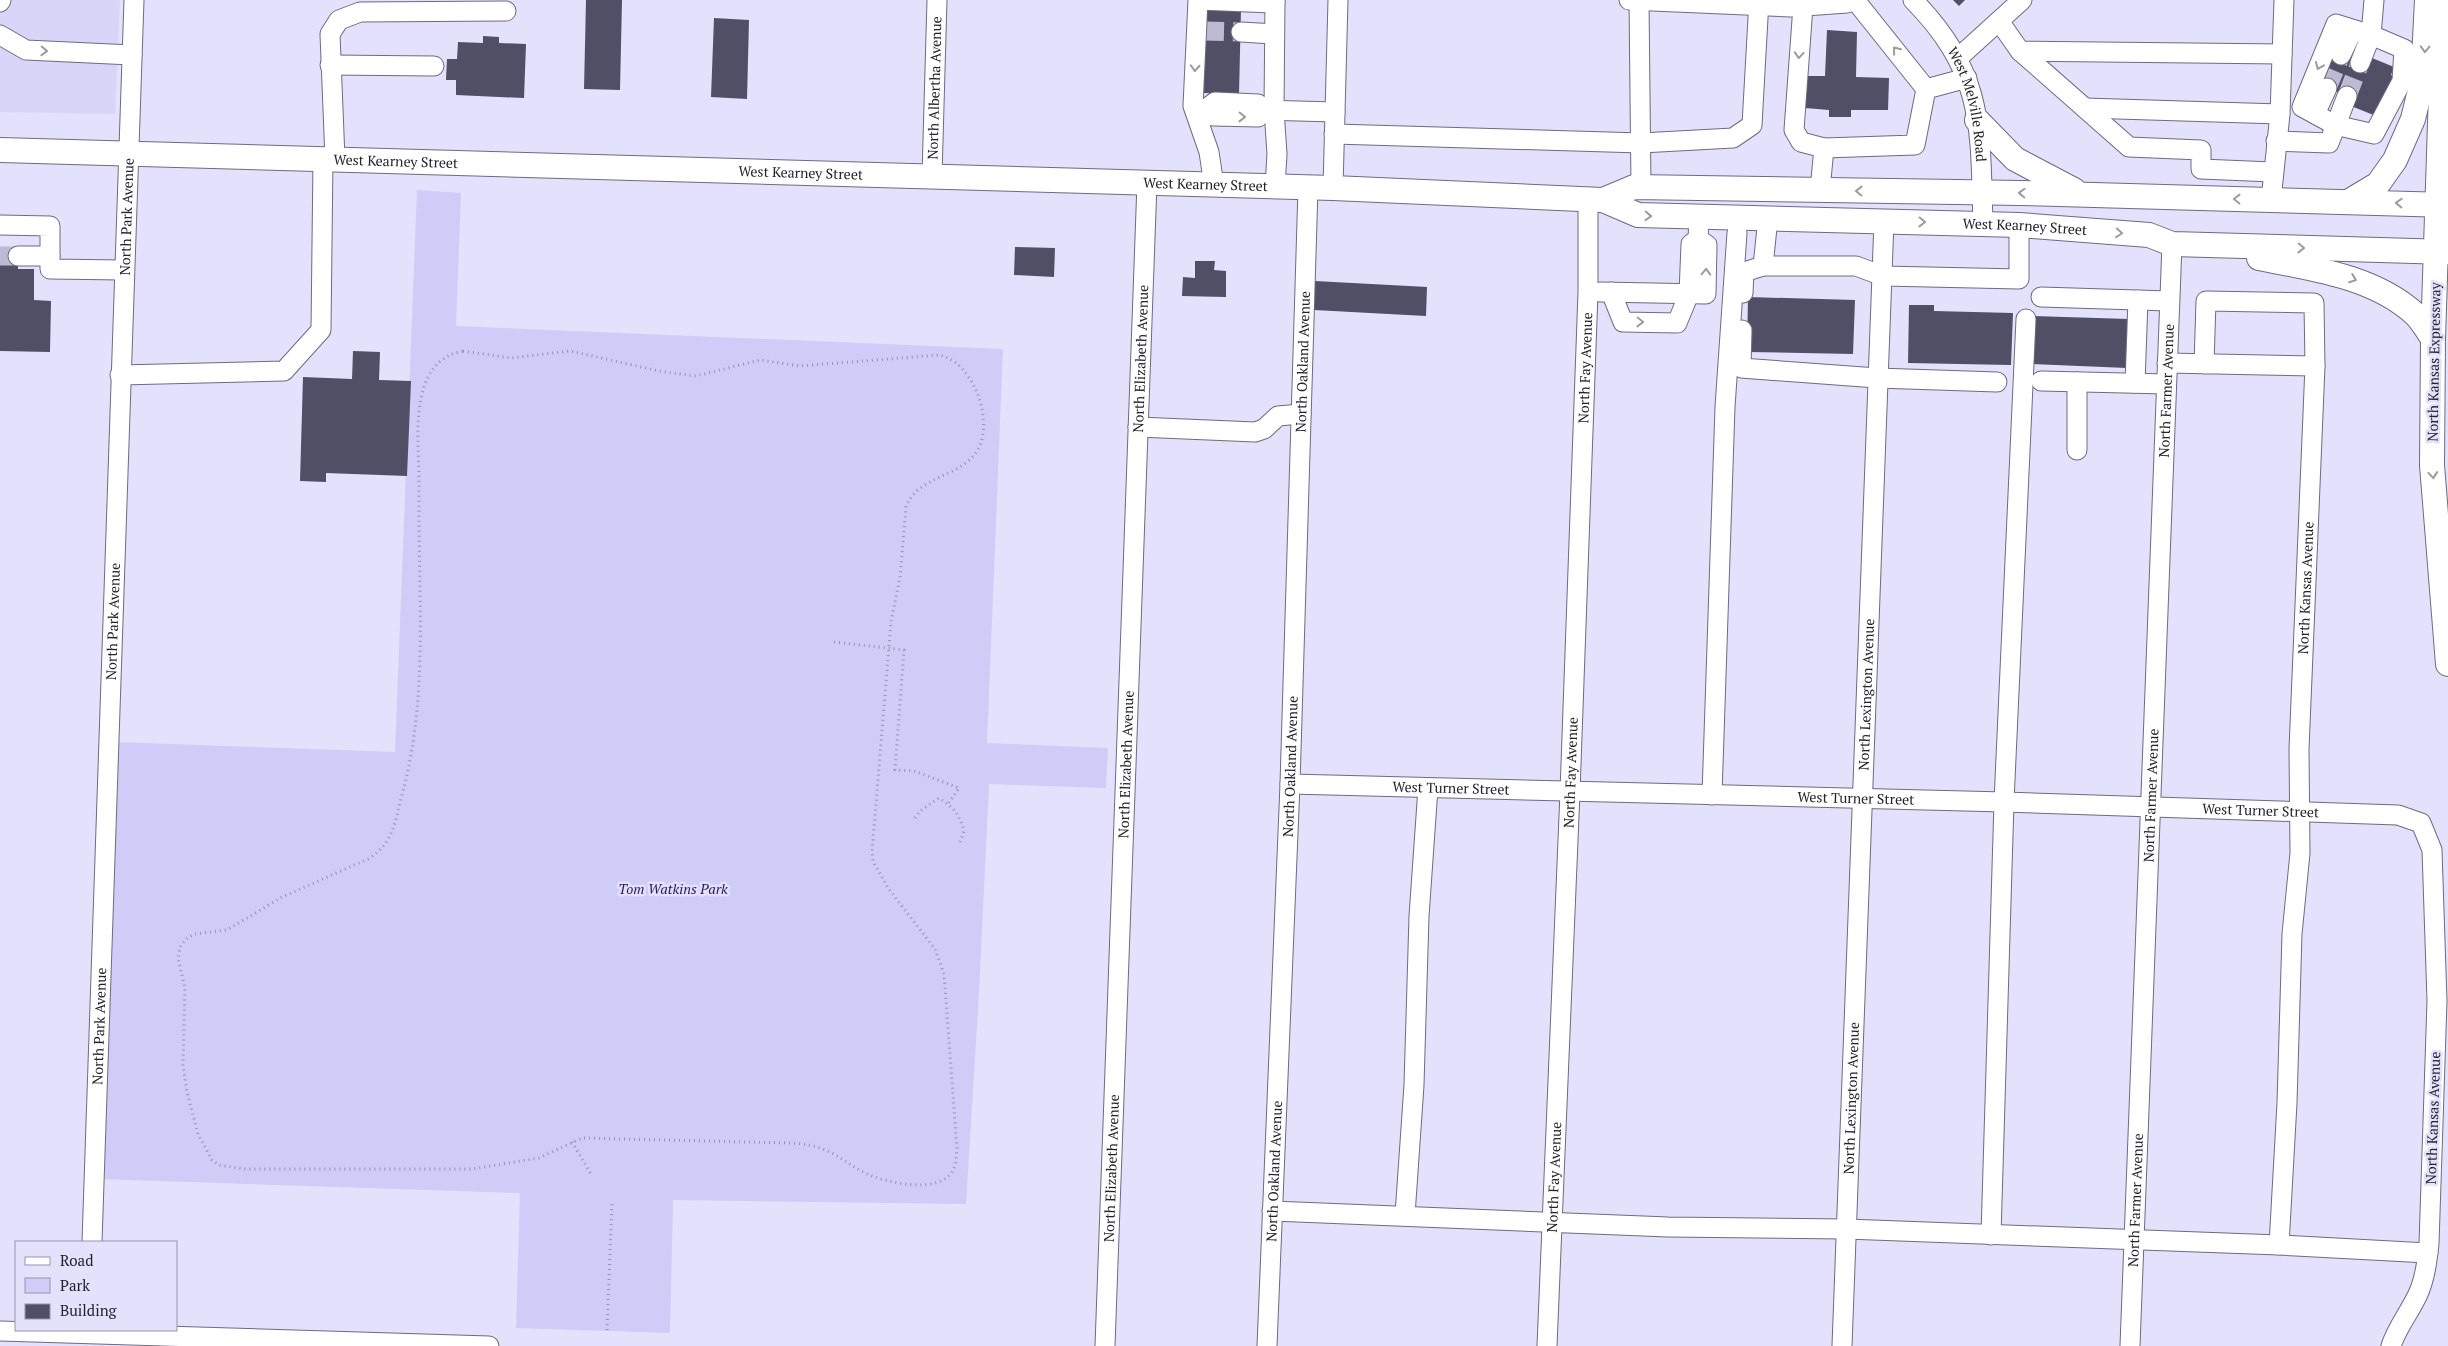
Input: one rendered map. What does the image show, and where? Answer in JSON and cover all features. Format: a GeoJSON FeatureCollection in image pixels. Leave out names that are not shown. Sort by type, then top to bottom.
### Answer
{"type":"FeatureCollection","features":[{"type":"Feature","properties":{"kind":"main road"},"geometry":{"type":"LineString","coordinates":[[2348,202],[2378,184],[2395,160],[2413,119],[2423,78],[2427,0]]}},
{"type":"Feature","properties":{"kind":"main road","name":"North Kansas Expressway"},"geometry":{"type":"LineString","coordinates":[[2444,0],[2442,252],[2433,339],[2432,465],[2448,664]]}},
{"type":"Feature","properties":{"kind":"main road"},"geometry":{"type":"LineString","coordinates":[[1977,120],[2015,159],[2046,177],[2085,195]]}},
{"type":"Feature","properties":{"kind":"main road","name":"West Kearney Street"},"geometry":{"type":"LineString","coordinates":[[0,150],[1332,188],[1595,200],[1638,216],[1698,228],[1768,218],[2019,225],[2149,235],[2172,244],[2442,252]]}},
{"type":"Feature","properties":{"kind":"main road","name":"West Kearney Street"},"geometry":{"type":"LineString","coordinates":[[1595,200],[1634,188],[1641,188],[1982,192],[2443,205]]}},
{"type":"Feature","properties":{"kind":"main road"},"geometry":{"type":"LineString","coordinates":[[2204,246],[2350,277],[2395,298],[2417,316],[2433,339]]}},
{"type":"Feature","properties":{"kind":"street","name":"North Park Avenue"},"geometry":{"type":"LineString","coordinates":[[92,1241],[123,270],[134,0]]}},
{"type":"Feature","properties":{"kind":"street","name":"North Albertha Avenue"},"geometry":{"type":"LineString","coordinates":[[932,176],[937,0]]}},
{"type":"Feature","properties":{"kind":"street"},"geometry":{"type":"LineString","coordinates":[[1214,185],[1200,107],[1201,31],[1198,0],[1275,2],[1269,110],[1278,154],[1275,187]]}},
{"type":"Feature","properties":{"kind":"street"},"geometry":{"type":"LineString","coordinates":[[1332,188],[1338,0]]}},
{"type":"Feature","properties":{"kind":"street"},"geometry":{"type":"LineString","coordinates":[[1629,0],[1803,6],[1847,4],[1854,0],[1926,89]]}},
{"type":"Feature","properties":{"kind":"street"},"geometry":{"type":"LineString","coordinates":[[1639,0],[1641,188]]}},
{"type":"Feature","properties":{"kind":"street","name":"West Melville Road"},"geometry":{"type":"LineString","coordinates":[[1913,0],[1946,38],[1967,78],[1981,147],[1983,224]]}},
{"type":"Feature","properties":{"kind":"street"},"geometry":{"type":"LineString","coordinates":[[1958,58],[2022,0]]}},
{"type":"Feature","properties":{"kind":"street"},"geometry":{"type":"LineString","coordinates":[[2271,200],[2272,172],[2280,114],[2284,0]]}},
{"type":"Feature","properties":{"kind":"street"},"geometry":{"type":"LineString","coordinates":[[2309,111],[2353,29],[2374,0]]}},
{"type":"Feature","properties":{"kind":"street"},"geometry":{"type":"LineString","coordinates":[[1334,134],[1641,143],[1733,138],[1752,125],[1759,3]]}},
{"type":"Feature","properties":{"kind":"street"},"geometry":{"type":"LineString","coordinates":[[1803,6],[1794,130],[1801,142],[1824,148],[1915,145],[1926,89]]}},
{"type":"Feature","properties":{"kind":"street"},"geometry":{"type":"LineString","coordinates":[[120,375],[284,371],[321,330],[329,159],[336,128],[330,65],[330,34],[339,20],[360,12],[506,12]]}},
{"type":"Feature","properties":{"kind":"street"},"geometry":{"type":"LineString","coordinates":[[1999,21],[2020,51],[2129,147],[2201,150],[2201,170],[2272,172]]}},
{"type":"Feature","properties":{"kind":"street"},"geometry":{"type":"LineString","coordinates":[[2341,55],[2353,29]]}},
{"type":"Feature","properties":{"kind":"street"},"geometry":{"type":"LineString","coordinates":[[2353,29],[2360,63]]}},
{"type":"Feature","properties":{"kind":"street"},"geometry":{"type":"LineString","coordinates":[[2309,111],[2335,125],[2374,134],[2402,81],[2404,50],[2353,29]]}},
{"type":"Feature","properties":{"kind":"street"},"geometry":{"type":"LineString","coordinates":[[1241,32],[1274,34]]}},
{"type":"Feature","properties":{"kind":"street"},"geometry":{"type":"LineString","coordinates":[[0,35],[26,50],[132,55]]}},
{"type":"Feature","properties":{"kind":"street"},"geometry":{"type":"LineString","coordinates":[[2020,51],[2282,54]]}},
{"type":"Feature","properties":{"kind":"street"},"geometry":{"type":"LineString","coordinates":[[330,65],[434,66]]}},
{"type":"Feature","properties":{"kind":"street"},"geometry":{"type":"LineString","coordinates":[[1926,89],[1967,78]]}},
{"type":"Feature","properties":{"kind":"street"},"geometry":{"type":"LineString","coordinates":[[2309,111],[2327,88]]}},
{"type":"Feature","properties":{"kind":"street"},"geometry":{"type":"LineString","coordinates":[[2276,142],[2329,143],[2347,96]]}},
{"type":"Feature","properties":{"kind":"street"},"geometry":{"type":"LineString","coordinates":[[1200,107],[1215,102],[1258,104],[1269,110],[1335,112]]}},
{"type":"Feature","properties":{"kind":"street"},"geometry":{"type":"LineString","coordinates":[[2085,108],[2280,114]]}},
{"type":"Feature","properties":{"kind":"street"},"geometry":{"type":"LineString","coordinates":[[1820,190],[1824,148]]}},
{"type":"Feature","properties":{"kind":"street","name":"North Elizabeth Avenue"},"geometry":{"type":"LineString","coordinates":[[1105,1346],[1146,183]]}},
{"type":"Feature","properties":{"kind":"street","name":"North Oakland Avenue"},"geometry":{"type":"LineString","coordinates":[[1267,1346],[1290,784],[1308,188]]}},
{"type":"Feature","properties":{"kind":"street","name":"North Fay Avenue"},"geometry":{"type":"LineString","coordinates":[[1547,1346],[1588,292],[1595,200]]}},
{"type":"Feature","properties":{"kind":"street"},"geometry":{"type":"LineString","coordinates":[[1763,266],[1768,218]]}},
{"type":"Feature","properties":{"kind":"street","name":"North Lexington Avenue"},"geometry":{"type":"LineString","coordinates":[[1842,1346],[1884,221]]}},
{"type":"Feature","properties":{"kind":"street"},"geometry":{"type":"LineString","coordinates":[[0,225],[50,226],[50,269],[123,270]]}},
{"type":"Feature","properties":{"kind":"street"},"geometry":{"type":"LineString","coordinates":[[1997,382],[1877,378],[1741,368],[1744,272],[1763,266],[1856,266],[1883,276],[2019,278],[2019,225]]}},
{"type":"Feature","properties":{"kind":"street"},"geometry":{"type":"LineString","coordinates":[[1588,292],[1706,294],[1707,245],[1698,228]]}},
{"type":"Feature","properties":{"kind":"street"},"geometry":{"type":"LineString","coordinates":[[1712,795],[1725,407],[1737,233]]}},
{"type":"Feature","properties":{"kind":"street","name":"North Farmer Avenue"},"geometry":{"type":"LineString","coordinates":[[2130,1346],[2172,244]]}},
{"type":"Feature","properties":{"kind":"street"},"geometry":{"type":"LineString","coordinates":[[18,256],[50,256]]}},
{"type":"Feature","properties":{"kind":"street"},"geometry":{"type":"LineString","coordinates":[[1611,292],[1623,322],[1677,323],[1689,294]]}},
{"type":"Feature","properties":{"kind":"street"},"geometry":{"type":"LineString","coordinates":[[2041,296],[2169,301]]}},
{"type":"Feature","properties":{"kind":"street"},"geometry":{"type":"LineString","coordinates":[[2135,383],[2138,300]]}},
{"type":"Feature","properties":{"kind":"street","name":"North Kansas Avenue"},"geometry":{"type":"LineString","coordinates":[[2204,364],[2206,301],[2314,303],[2315,366],[2299,749],[2300,853],[2292,934],[2287,1103],[2279,1245]]}},
{"type":"Feature","properties":{"kind":"street"},"geometry":{"type":"LineString","coordinates":[[1991,1235],[2004,802],[2026,319]]}},
{"type":"Feature","properties":{"kind":"street"},"geometry":{"type":"LineString","coordinates":[[2167,364],[2315,366]]}},
{"type":"Feature","properties":{"kind":"street"},"geometry":{"type":"LineString","coordinates":[[2041,382],[2166,384]]}},
{"type":"Feature","properties":{"kind":"street"},"geometry":{"type":"LineString","coordinates":[[2077,450],[2078,382]]}},
{"type":"Feature","properties":{"kind":"street"},"geometry":{"type":"LineString","coordinates":[[1138,427],[1255,432],[1264,429],[1278,416],[1301,414]]}},
{"type":"Feature","properties":{"kind":"street","name":"West Turner Street"},"geometry":{"type":"LineString","coordinates":[[1290,784],[2299,811],[2398,815],[2421,823]]}},
{"type":"Feature","properties":{"kind":"street"},"geometry":{"type":"LineString","coordinates":[[1405,1215],[1414,1085],[1420,906],[1428,788]]}},
{"type":"Feature","properties":{"kind":"street","name":"North Kansas Avenue"},"geometry":{"type":"LineString","coordinates":[[2391,1346],[2396,1330],[2419,1293],[2428,1253],[2436,1001],[2432,850],[2421,823]]}},
{"type":"Feature","properties":{"kind":"street"},"geometry":{"type":"LineString","coordinates":[[1272,1211],[1668,1227],[1846,1229],[2279,1245],[2428,1253]]}},
{"type":"Feature","properties":{"kind":"street"},"geometry":{"type":"LineString","coordinates":[[0,1331],[89,1331],[244,1342],[489,1346]]}},
{"type":"Feature","properties":{"kind":"path"},"geometry":{"type":"LineString","coordinates":[[463,351],[511,358],[570,351],[664,372],[696,376],[760,360],[800,366],[930,355],[948,357],[956,362],[972,382],[978,396],[982,414],[980,443],[977,450],[964,462],[924,484],[910,497],[906,507],[900,577],[891,622],[872,852],[873,861],[888,888],[935,949],[944,974],[957,1148],[954,1169],[943,1180],[935,1184],[912,1184],[880,1179],[865,1173],[831,1152],[806,1144],[595,1138],[582,1138],[572,1142],[558,1151],[539,1158],[458,1170],[229,1168],[219,1165],[212,1160],[202,1145],[184,1078],[184,988],[178,958],[180,947],[186,939],[204,932],[227,930],[282,897],[368,859],[384,847],[394,823],[412,757],[421,661],[418,444],[421,400],[430,373],[446,355],[463,351]]}},
{"type":"Feature","properties":{"kind":"path"},"geometry":{"type":"LineString","coordinates":[[834,642],[904,650],[895,770],[914,771],[959,788],[948,804]]}},
{"type":"Feature","properties":{"kind":"path"},"geometry":{"type":"LineString","coordinates":[[914,818],[920,811],[940,798],[948,804],[961,820],[964,831],[960,842]]}},
{"type":"Feature","properties":{"kind":"path"},"geometry":{"type":"LineString","coordinates":[[572,1142],[591,1174]]}},
{"type":"Feature","properties":{"kind":"path"},"geometry":{"type":"LineString","coordinates":[[607,1330],[612,1202]]}},
{"type":"Feature","properties":{"kind":"shaded area"},"geometry":{"type":"Polygon","coordinates":[[[0,0],[120,0],[115,114],[0,112],[0,0]]]}},
{"type":"Feature","properties":{"kind":"green space","name":"Tom Watkins Park"},"geometry":{"type":"Polygon","coordinates":[[[417,190],[461,193],[456,326],[1003,349],[987,743],[1108,748],[1106,788],[989,784],[966,1204],[673,1200],[670,1333],[516,1328],[520,1193],[100,1179],[115,742],[395,752],[417,190]]]}},
{"type":"Feature","properties":{"kind":"building"},"geometry":{"type":"Polygon","coordinates":[[[586,0],[622,0],[620,90],[584,89],[586,0]]]}},
{"type":"Feature","properties":{"kind":"building"},"geometry":{"type":"Polygon","coordinates":[[[1953,0],[1965,0],[1959,6],[1953,0]]]}},
{"type":"Feature","properties":{"kind":"building"},"geometry":{"type":"Polygon","coordinates":[[[1206,8],[1241,9],[1239,94],[1203,93],[1206,8]]]}},
{"type":"Feature","properties":{"kind":"building"},"geometry":{"type":"Polygon","coordinates":[[[714,18],[749,20],[747,99],[711,97],[714,18]]]}},
{"type":"Feature","properties":{"kind":"building"},"geometry":{"type":"Polygon","coordinates":[[[1827,30],[1857,32],[1856,77],[1889,78],[1888,110],[1851,110],[1851,117],[1829,117],[1829,110],[1805,108],[1806,76],[1825,76],[1827,30]]]}},
{"type":"Feature","properties":{"kind":"building"},"geometry":{"type":"Polygon","coordinates":[[[483,36],[499,37],[499,43],[526,44],[524,98],[456,95],[456,80],[446,80],[447,59],[457,59],[458,42],[483,43],[483,36]]]}},
{"type":"Feature","properties":{"kind":"building"},"geometry":{"type":"Polygon","coordinates":[[[2329,50],[2369,67],[2372,58],[2394,67],[2391,75],[2397,77],[2376,116],[2351,106],[2354,99],[2315,83],[2329,50]]]}},
{"type":"Feature","properties":{"kind":"building"},"geometry":{"type":"Polygon","coordinates":[[[0,247],[18,248],[18,269],[34,269],[34,300],[51,301],[50,352],[0,351],[0,247]]]}},
{"type":"Feature","properties":{"kind":"building"},"geometry":{"type":"Polygon","coordinates":[[[1015,247],[1055,248],[1054,277],[1014,275],[1015,247]]]}},
{"type":"Feature","properties":{"kind":"building"},"geometry":{"type":"Polygon","coordinates":[[[1195,261],[1215,261],[1214,270],[1226,271],[1226,297],[1182,296],[1183,277],[1195,278],[1195,261]]]}},
{"type":"Feature","properties":{"kind":"building"},"geometry":{"type":"Polygon","coordinates":[[[1315,281],[1427,287],[1426,316],[1314,310],[1315,281]]]}},
{"type":"Feature","properties":{"kind":"building"},"geometry":{"type":"Polygon","coordinates":[[[1748,297],[1855,300],[1853,354],[1747,352],[1748,297]]]}},
{"type":"Feature","properties":{"kind":"building"},"geometry":{"type":"Polygon","coordinates":[[[1909,305],[1934,305],[1934,311],[2013,313],[2011,365],[1908,363],[1909,305]]]}},
{"type":"Feature","properties":{"kind":"building"},"geometry":{"type":"Polygon","coordinates":[[[2033,316],[2128,319],[2127,368],[2032,364],[2033,316]]]}},
{"type":"Feature","properties":{"kind":"building"},"geometry":{"type":"Polygon","coordinates":[[[353,351],[380,352],[379,380],[411,381],[407,476],[326,473],[326,482],[300,481],[303,377],[352,379],[353,351]]]}},
{"type":"Feature","properties":{"kind":"tunnel"},"geometry":{"type":"LineString","coordinates":[[1205,31],[1241,32]]}},
{"type":"Feature","properties":{"kind":"tunnel"},"geometry":{"type":"LineString","coordinates":[[2327,88],[2341,55]]}},
{"type":"Feature","properties":{"kind":"tunnel"},"geometry":{"type":"LineString","coordinates":[[2347,96],[2360,63]]}},
{"type":"Feature","properties":{"kind":"tunnel"},"geometry":{"type":"LineString","coordinates":[[0,256],[18,256]]}}]}
